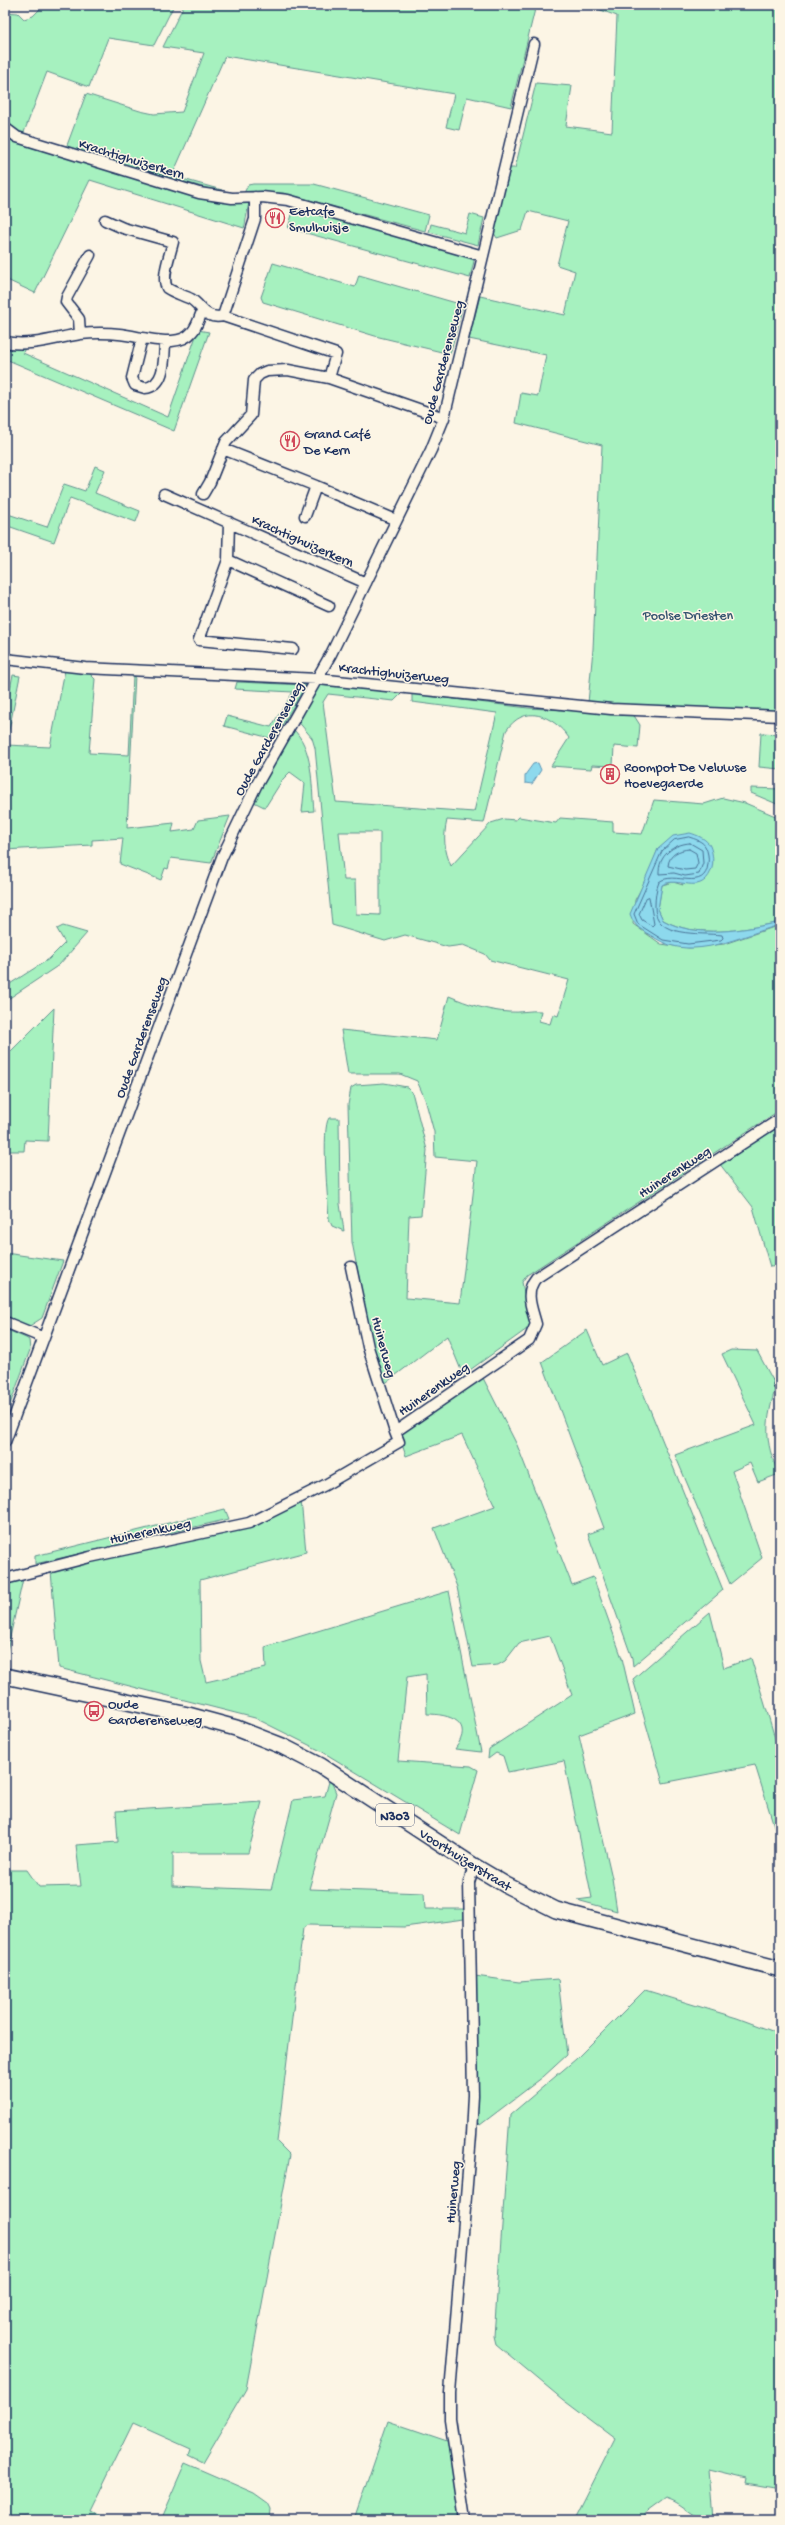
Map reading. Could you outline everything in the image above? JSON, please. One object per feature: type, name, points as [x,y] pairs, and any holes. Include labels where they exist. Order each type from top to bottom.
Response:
[{"type":"main road","name":"Voorthuizerstraat","points":[[5,1676],[188,1715],[236,1728],[282,1746],[343,1779],[470,1860],[556,1910],[780,1969]]},
{"type":"street","name":"Oude Garderenseweg","points":[[5,1442],[222,857],[256,786],[318,679],[431,450],[444,418],[534,44]]},
{"type":"street","name":"Krachtighuizerkern","points":[[5,128],[17,137],[199,193],[232,198],[255,197],[288,200],[483,256]]},
{"type":"street","points":[[223,316],[255,219],[255,197]]},
{"type":"street","points":[[105,220],[123,228],[173,242],[165,285],[170,290],[195,302],[202,312],[218,317],[223,316],[336,354],[329,378]]},
{"type":"street","points":[[80,334],[79,319],[66,302],[66,297],[90,255]]},
{"type":"street","points":[[6,342],[19,344],[42,342],[80,334],[113,333],[165,342],[189,335],[193,331],[202,312]]},
{"type":"street","points":[[142,338],[132,378],[135,385],[145,388],[155,384],[163,371],[165,342]]},
{"type":"street","points":[[203,494],[210,482],[226,442],[251,415],[254,380],[260,374],[288,370],[329,378],[444,418]]},
{"type":"street","points":[[223,449],[396,520]]},
{"type":"street","name":"Krachtighuizerkern","points":[[305,516],[316,486]]},
{"type":"street","name":"Krachtighuizerkern","points":[[164,494],[366,583]]},
{"type":"street","name":"Krachtighuizerkern","points":[[229,522],[228,560],[199,640],[293,649]]},
{"type":"street","points":[[228,560],[329,606]]},
{"type":"street","name":"Krachtighuizerweg","points":[[5,659],[85,668],[318,679],[611,708],[780,716]]},
{"type":"street","name":"Huinerenkweg","points":[[5,1579],[90,1558],[249,1523],[325,1485],[399,1442],[395,1432],[529,1340],[536,1324],[529,1298],[529,1287],[536,1278],[780,1119]]},
{"type":"street","name":"Huinerweg","points":[[351,1267],[368,1347],[395,1432]]},
{"type":"street","points":[[5,1322],[44,1338]]},
{"type":"street","name":"Huinerweg","points":[[465,2520],[450,2419],[450,2393],[473,2095],[469,1882],[470,1860]]},
{"type":"green space","points":[[44,5],[174,5],[154,45],[108,38],[89,87],[47,72],[23,135],[5,125],[5,12],[18,13],[24,19],[33,16]]},
{"type":"green space","points":[[184,5],[536,5],[511,107],[467,97],[459,130],[446,127],[454,94],[225,56],[172,176],[222,190],[220,192],[66,148],[86,94],[154,114],[182,112],[204,53],[163,47]]},
{"type":"green space","name":"Poolse Driesten","points":[[587,5],[780,5],[780,711],[588,703],[593,649],[602,445],[516,423],[521,393],[538,396],[546,355],[469,339],[480,296],[565,315],[575,271],[557,265],[568,221],[528,211],[522,230],[497,238],[494,233],[510,168],[515,168],[536,83],[572,86],[566,126],[612,132],[617,16]]},
{"type":"green space","points":[[5,133],[27,146],[204,199],[217,202],[249,202],[244,228],[90,180],[35,293],[5,279]]},
{"type":"green space","points":[[314,184],[429,215],[425,231],[283,193],[244,193],[248,185]]},
{"type":"green space","points":[[295,205],[473,256],[474,261],[470,278],[288,228]]},
{"type":"green space","points":[[470,214],[484,218],[478,245],[429,232],[431,224],[465,233]]},
{"type":"green space","points":[[273,263],[355,287],[359,275],[463,305],[450,354],[375,336],[263,302],[261,297]]},
{"type":"green space","points":[[198,330],[209,332],[174,431],[8,360],[5,367],[5,350],[25,347],[23,353],[168,417]]},
{"type":"green space","points":[[95,466],[105,470],[95,493],[140,511],[136,522],[70,498],[54,542],[5,525],[5,513],[47,527],[64,484],[85,491]]},
{"type":"green space","points":[[65,670],[88,672],[95,679],[89,753],[129,755],[133,675],[135,675],[127,828],[174,823],[172,832],[194,829],[198,820],[230,816],[211,863],[171,858],[168,869],[165,868],[161,880],[120,864],[123,838],[92,840],[92,845],[5,850],[5,712],[13,675],[20,676],[6,745],[50,747]]},
{"type":"green space","points":[[237,682],[306,685],[274,739],[224,726],[227,716],[271,727],[293,692],[235,689]]},
{"type":"green space","points":[[319,685],[402,693],[394,701],[328,694],[323,702],[336,802],[474,812],[497,713],[412,702],[412,694],[528,708],[633,714],[640,725],[638,748],[614,746],[613,766],[592,765],[591,769],[551,766],[569,738],[555,723],[547,718],[538,715],[530,715],[521,717],[513,722],[506,731],[484,823],[447,820],[445,843],[451,866],[491,823],[504,819],[516,820],[519,817],[556,823],[560,818],[613,822],[613,832],[642,834],[654,800],[704,804],[723,798],[745,803],[780,818],[780,922],[736,930],[705,931],[676,926],[663,920],[658,909],[662,885],[673,882],[683,885],[658,849],[648,876],[635,900],[633,924],[661,944],[689,948],[724,944],[780,925],[780,1110],[527,1275],[522,1282],[530,1324],[527,1329],[463,1375],[447,1336],[383,1385],[374,1355],[352,1242],[348,1105],[351,1088],[356,1085],[384,1083],[407,1087],[412,1092],[427,1150],[421,1215],[409,1216],[406,1298],[460,1303],[477,1161],[435,1157],[434,1132],[425,1099],[417,1081],[400,1074],[348,1074],[341,1030],[437,1040],[449,996],[486,1009],[513,1012],[541,1011],[539,1021],[550,1024],[553,1014],[558,1016],[569,980],[490,960],[485,954],[463,945],[448,947],[405,935],[385,941],[332,925],[315,748],[312,738],[297,720]],"holes":[[[339,832],[380,832],[380,915],[356,914],[355,880],[344,880]]]},
{"type":"green space","points":[[292,728],[299,736],[308,756],[312,778],[314,811],[302,812],[305,783],[290,772],[283,779],[266,806],[264,807],[252,801]]},
{"type":"green space","points":[[761,733],[780,734],[780,769],[759,767]]},
{"type":"green space","points":[[751,788],[780,789],[780,801],[777,804],[751,793]]},
{"type":"green space","points":[[63,926],[87,933],[59,965],[5,1001],[5,987],[49,959],[65,943],[57,929]]},
{"type":"green space","points":[[54,1008],[48,1141],[25,1140],[24,1151],[5,1151],[5,1057]]},
{"type":"green space","points":[[329,1118],[339,1118],[340,1204],[344,1231],[332,1226],[329,1219],[326,1182],[325,1136]]},
{"type":"green space","points":[[780,1123],[780,1266],[770,1267],[753,1207],[719,1163]]},
{"type":"green space","points":[[5,1253],[63,1261],[42,1318],[28,1327],[5,1317]]},
{"type":"green space","points":[[5,1329],[29,1340],[30,1350],[5,1418]]},
{"type":"green space","points":[[587,1330],[602,1365],[627,1353],[723,1590],[633,1666],[632,1658],[588,1534],[604,1528],[542,1362]]},
{"type":"green space","points":[[731,1350],[757,1351],[776,1386],[768,1420],[768,1440],[770,1451],[779,1474],[758,1482],[750,1463],[732,1471],[762,1558],[730,1584],[675,1455],[756,1425],[722,1354]]},
{"type":"green space","points":[[482,1376],[517,1445],[572,1585],[593,1577],[622,1658],[635,1714],[579,1735],[612,1878],[617,1911],[577,1900],[592,1898],[564,1761],[508,1772],[503,1756],[496,1753],[488,1759],[489,1749],[572,1695],[550,1636],[519,1643],[505,1661],[498,1665],[473,1667],[457,1587],[434,1528],[495,1506],[462,1435],[406,1456],[398,1433]]},
{"type":"green space","points":[[301,1500],[306,1552],[200,1580],[201,1661],[206,1682],[266,1668],[265,1647],[449,1591],[481,1752],[455,1749],[462,1732],[461,1726],[457,1721],[436,1714],[427,1714],[426,1674],[407,1677],[398,1761],[471,1766],[478,1770],[460,1835],[321,1751],[255,1718],[59,1668],[51,1571],[214,1533]]},
{"type":"green space","points":[[225,1509],[229,1519],[35,1564],[35,1556]]},
{"type":"green space","points":[[23,1579],[6,1655],[5,1584]]},
{"type":"green space","points":[[710,1612],[724,1668],[751,1658],[780,1755],[780,1845],[755,1765],[663,1783],[633,1679]]},
{"type":"green space","points":[[330,1778],[336,1793],[309,1889],[424,1893],[425,1909],[464,1909],[464,1919],[404,1927],[307,1925],[303,1928],[277,2142],[290,2155],[288,2166],[246,2389],[203,2462],[189,2455],[191,2449],[133,2423],[90,2511],[109,2520],[33,2520],[29,2515],[5,2517],[5,1870],[27,1870],[39,1887],[81,1886],[76,1845],[118,1842],[116,1811],[262,1802],[248,1853],[173,1853],[173,1886],[271,1890],[293,1800],[325,1796]]},
{"type":"green space","points":[[475,1976],[519,1982],[558,1979],[567,2055],[543,2077],[480,2125],[477,2122]]},
{"type":"green space","points":[[645,1990],[737,2018],[780,2034],[780,2489],[746,2483],[747,2478],[709,2469],[713,2520],[694,2515],[679,2504],[666,2498],[644,2514],[644,2520],[574,2520],[615,2439],[562,2399],[496,2344],[494,2336],[510,2115],[576,2059]]},
{"type":"green space","points":[[388,2421],[450,2442],[462,2520],[354,2520]]},
{"type":"green space","points":[[185,2463],[254,2493],[268,2503],[271,2509],[270,2520],[160,2520]]},
{"type":"water","points":[[538,763],[541,770],[532,784],[525,783],[525,775],[533,764]]},
{"type":"water","points":[[690,833],[702,838],[709,844],[713,862],[712,868],[706,879],[701,883],[688,884],[675,882],[662,885],[658,909],[663,920],[676,926],[705,931],[736,930],[780,922],[780,925],[717,945],[701,948],[685,948],[670,945],[655,938],[643,931],[634,923],[630,914],[658,849],[673,836]]},
{"type":"place","name":"Eetcafe Smulhuisje","points":[[275,218]]},
{"type":"place","name":"Grand Café De Kern","points":[[290,441]]},
{"type":"place","name":"Roompot De Veluwse Hoevegaerde","points":[[610,774]]},
{"type":"place","name":"Oude Garderenseweg","points":[[94,1711]]}]
